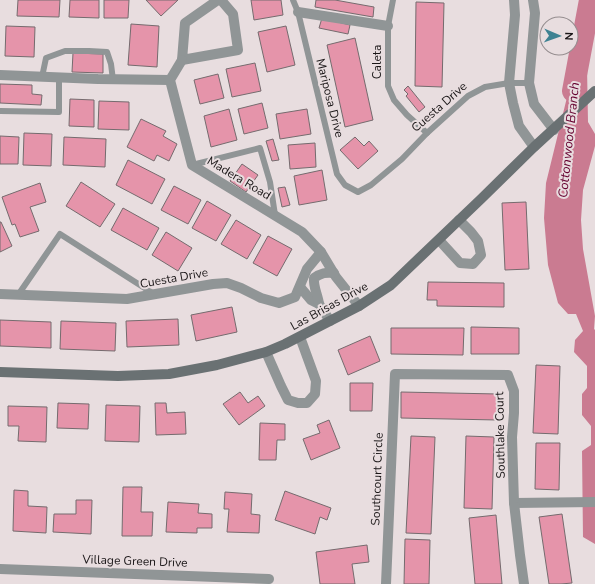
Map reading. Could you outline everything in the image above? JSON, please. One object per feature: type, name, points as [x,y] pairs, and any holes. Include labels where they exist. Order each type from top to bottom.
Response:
[{"type":"street","points":[[0,75],[113,80],[170,80],[182,60],[186,23],[218,0]]},
{"type":"street","points":[[182,60],[238,50],[233,14],[222,0]]},
{"type":"street","points":[[514,0],[515,15],[509,83],[512,103],[519,126],[534,147]]},
{"type":"street","points":[[533,0],[535,13],[529,83],[534,104],[554,130]]},
{"type":"street","points":[[298,12],[388,26]]},
{"type":"street","name":"Madera Road","points":[[170,80],[192,165],[302,232],[321,252],[334,273],[359,306]]},
{"type":"street","name":"Las Brisas Drive","points":[[0,372],[118,376],[169,374],[217,365],[266,352],[300,337],[359,306],[391,285],[534,147],[595,91]]},
{"type":"street","points":[[439,240],[460,263],[473,264],[481,255],[478,241],[459,220]]},
{"type":"street","name":"Cuesta Drive","points":[[0,294],[127,299],[213,284],[227,283],[261,298],[278,303],[296,297],[307,269],[321,252]]},
{"type":"street","points":[[330,322],[319,304],[315,291],[314,278],[325,272],[334,273]]},
{"type":"street","points":[[300,287],[311,300],[319,304]]},
{"type":"street","points":[[266,352],[288,400],[298,404],[307,403],[315,394],[316,381],[300,337]]},
{"type":"street","name":"Southlake Court","points":[[395,374],[508,375],[514,391],[512,437],[514,503],[524,584]]},
{"type":"street","name":"Southcourt Circle","points":[[386,584],[395,374]]},
{"type":"street","points":[[514,503],[595,502]]},
{"type":"street","name":"Village Green Drive","points":[[0,569],[269,579]]},
{"type":"lane","name":"Mariposa Drive","points":[[293,0],[298,12],[338,174],[345,185],[358,192]]},
{"type":"lane","name":"Caleta","points":[[393,0],[388,26],[388,86],[394,100],[407,115],[427,133]]},
{"type":"lane","points":[[42,77],[46,58],[65,51],[89,51],[107,52],[113,80]]},
{"type":"lane","points":[[0,111],[59,112],[59,78]]},
{"type":"lane","name":"Cuesta Drive","points":[[358,192],[371,185],[402,160],[427,133],[468,96],[485,87],[509,83],[529,83]]},
{"type":"lane","points":[[192,165],[260,148],[270,182],[275,215]]},
{"type":"lane","points":[[18,295],[60,234],[154,294]]},
{"type":"water","points":[[584,0],[595,0],[595,23],[587,67],[588,122],[595,134],[595,146],[583,190],[581,220],[583,249],[595,316],[595,544],[583,537],[582,451],[591,445],[591,426],[582,415],[582,394],[587,388],[587,366],[574,352],[575,340],[583,331],[576,314],[568,314],[558,303],[548,265],[544,218],[546,183],[570,85],[581,53],[585,7]]},
{"type":"building","points":[[18,0],[60,0],[59,17],[17,16]]},
{"type":"building","points":[[70,0],[99,0],[99,18],[69,17]]},
{"type":"building","points":[[104,0],[129,0],[128,18],[104,18]]},
{"type":"building","points":[[146,0],[178,0],[161,16]]},
{"type":"building","points":[[251,0],[281,0],[283,15],[254,20]]},
{"type":"building","points":[[316,0],[335,0],[374,7],[373,17],[315,7]]},
{"type":"building","points":[[416,2],[444,3],[442,87],[415,86]]},
{"type":"building","points":[[322,18],[350,25],[348,34],[319,28]]},
{"type":"building","points":[[131,24],[159,26],[157,67],[128,65]]},
{"type":"building","points":[[6,26],[35,27],[34,57],[5,56]]},
{"type":"building","points":[[286,26],[295,65],[267,72],[258,32]]},
{"type":"building","points":[[355,38],[373,120],[345,127],[327,45]]},
{"type":"building","points":[[73,53],[103,54],[103,73],[72,72]]},
{"type":"building","points":[[255,63],[261,91],[232,97],[226,69]]},
{"type":"building","points":[[218,74],[224,98],[200,104],[194,80]]},
{"type":"building","points":[[0,84],[32,85],[32,94],[42,95],[41,105],[0,103]]},
{"type":"building","points":[[408,86],[425,107],[419,112],[406,96],[408,94],[404,90]]},
{"type":"building","points":[[70,99],[94,100],[94,127],[69,126]]},
{"type":"building","points":[[99,101],[129,102],[129,130],[98,129]]},
{"type":"building","points":[[262,103],[268,128],[244,134],[238,109]]},
{"type":"building","points":[[229,109],[237,140],[211,147],[204,116]]},
{"type":"building","points":[[307,109],[311,134],[280,139],[276,114]]},
{"type":"building","points":[[141,119],[166,131],[163,136],[177,144],[169,161],[157,155],[154,161],[127,147]]},
{"type":"building","points":[[24,133],[52,134],[51,166],[23,165]]},
{"type":"building","points":[[0,136],[19,137],[18,164],[0,164]]},
{"type":"building","points":[[64,137],[106,139],[105,167],[63,165]]},
{"type":"building","points":[[355,137],[364,146],[369,141],[378,151],[358,169],[340,150]]},
{"type":"building","points":[[273,139],[279,160],[272,161],[266,141]]},
{"type":"building","points":[[315,143],[316,167],[290,169],[288,145]]},
{"type":"building","points":[[128,160],[165,179],[152,204],[116,185]]},
{"type":"building","points":[[242,164],[258,175],[246,192],[230,181]]},
{"type":"building","points":[[322,170],[327,200],[299,205],[294,176]]},
{"type":"building","points":[[81,182],[115,204],[100,227],[66,206]]},
{"type":"building","points":[[40,183],[46,202],[30,207],[39,231],[20,237],[15,224],[12,225],[2,197]]},
{"type":"building","points":[[174,186],[201,200],[188,224],[161,210]]},
{"type":"building","points":[[285,187],[290,205],[282,207],[278,188]]},
{"type":"building","points":[[207,201],[231,215],[216,241],[192,228]]},
{"type":"building","points":[[526,202],[529,269],[505,270],[502,203]]},
{"type":"building","points":[[123,208],[159,228],[147,250],[111,230]]},
{"type":"building","points":[[236,220],[261,235],[247,259],[221,244]]},
{"type":"building","points":[[0,222],[12,246],[0,252]]},
{"type":"building","points":[[166,232],[192,248],[178,271],[152,255]]},
{"type":"building","points":[[268,236],[292,249],[277,276],[253,263]]},
{"type":"building","points":[[428,282],[504,283],[504,307],[437,306],[437,300],[427,300]]},
{"type":"building","points":[[232,307],[237,332],[196,341],[191,315]]},
{"type":"building","points":[[178,319],[179,345],[127,347],[126,321]]},
{"type":"building","points":[[0,320],[51,322],[51,348],[0,346]]},
{"type":"building","points":[[61,321],[116,323],[115,351],[60,349]]},
{"type":"building","points":[[471,327],[519,328],[519,354],[471,354]]},
{"type":"building","points":[[391,328],[464,328],[463,355],[391,354]]},
{"type":"building","points":[[370,336],[380,361],[348,375],[338,350]]},
{"type":"building","points":[[536,365],[560,366],[558,434],[533,433]]},
{"type":"building","points":[[350,383],[373,383],[372,411],[350,411]]},
{"type":"building","points":[[240,392],[248,403],[258,396],[265,406],[239,425],[223,404]]},
{"type":"building","points":[[401,392],[498,394],[497,420],[401,418]]},
{"type":"building","points":[[58,403],[89,404],[88,429],[57,428]]},
{"type":"building","points":[[155,403],[166,403],[167,413],[185,412],[186,434],[156,435]]},
{"type":"building","points":[[106,405],[140,406],[139,442],[105,441]]},
{"type":"building","points":[[8,406],[47,407],[46,442],[18,441],[19,426],[8,426]]},
{"type":"building","points":[[329,420],[340,448],[311,460],[303,439],[320,433],[317,425]]},
{"type":"building","points":[[260,423],[285,424],[285,440],[277,440],[276,460],[259,460]]},
{"type":"building","points":[[411,436],[435,437],[431,534],[406,533]]},
{"type":"building","points":[[466,436],[494,437],[492,509],[464,508]]},
{"type":"building","points":[[536,443],[560,443],[559,490],[535,489]]},
{"type":"building","points":[[123,487],[142,487],[141,512],[153,512],[152,536],[122,536]]},
{"type":"building","points":[[14,490],[28,491],[28,506],[47,507],[46,533],[13,531]]},
{"type":"building","points":[[285,491],[331,508],[327,520],[320,517],[315,534],[275,520]]},
{"type":"building","points":[[225,492],[252,494],[251,514],[260,515],[259,533],[227,532],[229,509],[224,509]]},
{"type":"building","points":[[76,500],[92,500],[91,534],[53,532],[54,514],[76,514]]},
{"type":"building","points":[[168,502],[199,504],[198,513],[212,514],[212,528],[197,528],[197,533],[166,532]]},
{"type":"building","points":[[562,514],[572,583],[549,584],[539,517]]},
{"type":"building","points":[[496,515],[502,584],[475,584],[469,518]]},
{"type":"building","points":[[405,539],[430,540],[429,584],[404,584]]},
{"type":"building","points":[[367,545],[369,562],[352,564],[355,584],[320,584],[316,552]]},
{"type":"waterway","name":"Cottonwood Branch","points":[[573,91],[590,0]]}]
